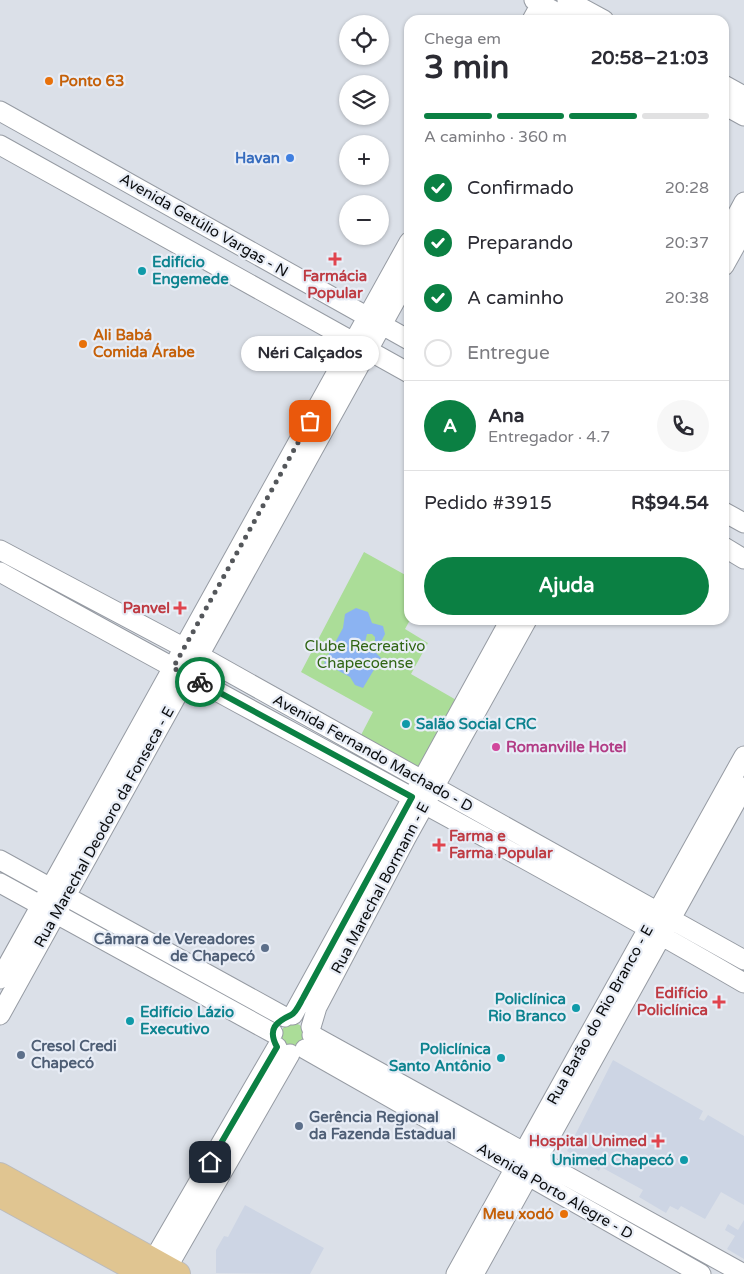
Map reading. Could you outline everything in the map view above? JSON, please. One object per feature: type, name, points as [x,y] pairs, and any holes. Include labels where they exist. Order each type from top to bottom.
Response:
[{"type":"main road","points":[[0,1175],[159,1271]]},
{"type":"main road","points":[[0,1195],[159,1271]]},
{"type":"street","points":[[551,8],[582,15]]},
{"type":"street","points":[[729,88],[744,96]]},
{"type":"street","points":[[729,108],[744,116]]},
{"type":"street","name":"Avenida Getúlio Vargas - N","points":[[0,111],[404,337]]},
{"type":"street","name":"Avenida Getúlio Vargas - N","points":[[0,144],[404,370]]},
{"type":"street","points":[[729,230],[744,202]]},
{"type":"street","points":[[729,257],[744,230]]},
{"type":"street","points":[[374,321],[404,253]]},
{"type":"street","points":[[374,321],[404,282]]},
{"type":"street","name":"Rua Marechal Deodoro da Fonseca - E","points":[[0,1015],[48,910],[374,321]]},
{"type":"street","points":[[729,515],[744,523]]},
{"type":"street","name":"Avenida Fernando Machado - D","points":[[0,550],[191,652],[744,960]]},
{"type":"street","points":[[729,551],[744,559]]},
{"type":"street","name":"Avenida Fernando Machado - D","points":[[0,572],[180,672],[418,800],[744,983]]},
{"type":"street","name":"Rua Marechal Bormann - E","points":[[427,784],[507,625]]},
{"type":"street","name":"Rua Marechal Bormann - E","points":[[159,1271],[188,1216],[317,1006],[418,800],[524,625]]},
{"type":"street","name":"Rua Barão do Rio Branco - E","points":[[664,914],[744,756]]},
{"type":"street","name":"Rua Barão do Rio Branco - E","points":[[474,1274],[526,1164],[654,931],[744,787]]},
{"type":"street","name":"Rua Marechal Bormann - E","points":[[295,1041],[278,1021],[289,1016],[400,834]]},
{"type":"street","points":[[0,860],[289,1016],[300,1016],[295,1041]]},
{"type":"street","name":"Avenida Porto Alegre - D","points":[[0,883],[526,1164],[716,1268],[744,1274]]},
{"type":"street","name":"Rua Marechal Deodoro da Fonseca - E","points":[[0,979],[48,910]]},
{"type":"street","name":"Rua Barão do Rio Branco - E","points":[[456,1274],[526,1164]]},
{"type":"street","name":"Avenida Porto Alegre - D","points":[[526,1164],[700,1274]]},
{"type":"shaded area","name":"Hospital Unimed","points":[[613,1060],[703,1111],[699,1119],[704,1121],[708,1115],[744,1136],[744,1205],[721,1192],[705,1219],[681,1206],[678,1210],[670,1206],[666,1213],[639,1197],[643,1190],[601,1167],[599,1171],[567,1151]]},
{"type":"shaded area","points":[[245,1205],[324,1248],[310,1274],[216,1273],[216,1250],[224,1236],[228,1237]]},
{"type":"shaded area","points":[[744,1220],[744,1259],[727,1249],[735,1236],[725,1230],[728,1224],[738,1230]]},
{"type":"green space","name":"Clube Recreativo Chapecoense","points":[[364,552],[404,574],[404,625],[407,625],[405,629],[428,643],[411,674],[458,701],[420,768],[361,735],[373,712],[301,672]]},
{"type":"green space","points":[[293,1023],[302,1026],[305,1035],[302,1044],[293,1047],[284,1044],[281,1035],[284,1026]]},
{"type":"water","points":[[356,608],[368,612],[372,623],[383,626],[385,634],[380,644],[375,643],[375,637],[372,634],[367,634],[365,642],[381,658],[363,688],[355,685],[350,677],[324,663],[343,628],[345,614]]},
{"type":"way so far","points":[[200,682],[173,668],[310,421]]},
{"type":"place","name":"Ponto 63","points":[[49,81]]},
{"type":"place","name":"Havan","points":[[290,158]]},
{"type":"place","name":"Farmácia Popular","points":[[335,259]]},
{"type":"place","name":"Edifício Engemede","points":[[142,271]]},
{"type":"place","name":"Ali Babá Comida Árabe","points":[[83,344]]},
{"type":"place","name":"Néri Calçados","points":[[310,421]]},
{"type":"place","name":"Panvel","points":[[180,608]]},
{"type":"place","name":"Salão Social CRC","points":[[406,724]]},
{"type":"place","name":"Romanville Hotel","points":[[496,747]]},
{"type":"place","name":"Farma e Farma Popular","points":[[439,845]]},
{"type":"place","name":"Câmara de Vereadores de Chapecó","points":[[265,948]]},
{"type":"place","name":"Edifício Policlínica","points":[[719,1002]]},
{"type":"place","name":"Policlínica Rio Branco","points":[[576,1008]]},
{"type":"place","name":"Edifício Lázio Executivo","points":[[130,1021]]},
{"type":"place","name":"Cresol Credi Chapecó","points":[[21,1055]]},
{"type":"place","name":"Policlínica Santo Antônio","points":[[501,1058]]},
{"type":"place","name":"Gerência Regional da Fazenda Estadual","points":[[299,1126]]},
{"type":"place","name":"Hospital Unimed","points":[[658,1141]]},
{"type":"place","name":"Unimed Chapecó","points":[[684,1160]]},
{"type":"place","name":"Meu xodó","points":[[564,1214]]},
{"type":"route","points":[[200,682],[412,797],[293,1015],[285,1016],[274,1027],[274,1041],[277,1047],[210,1162]]}]
